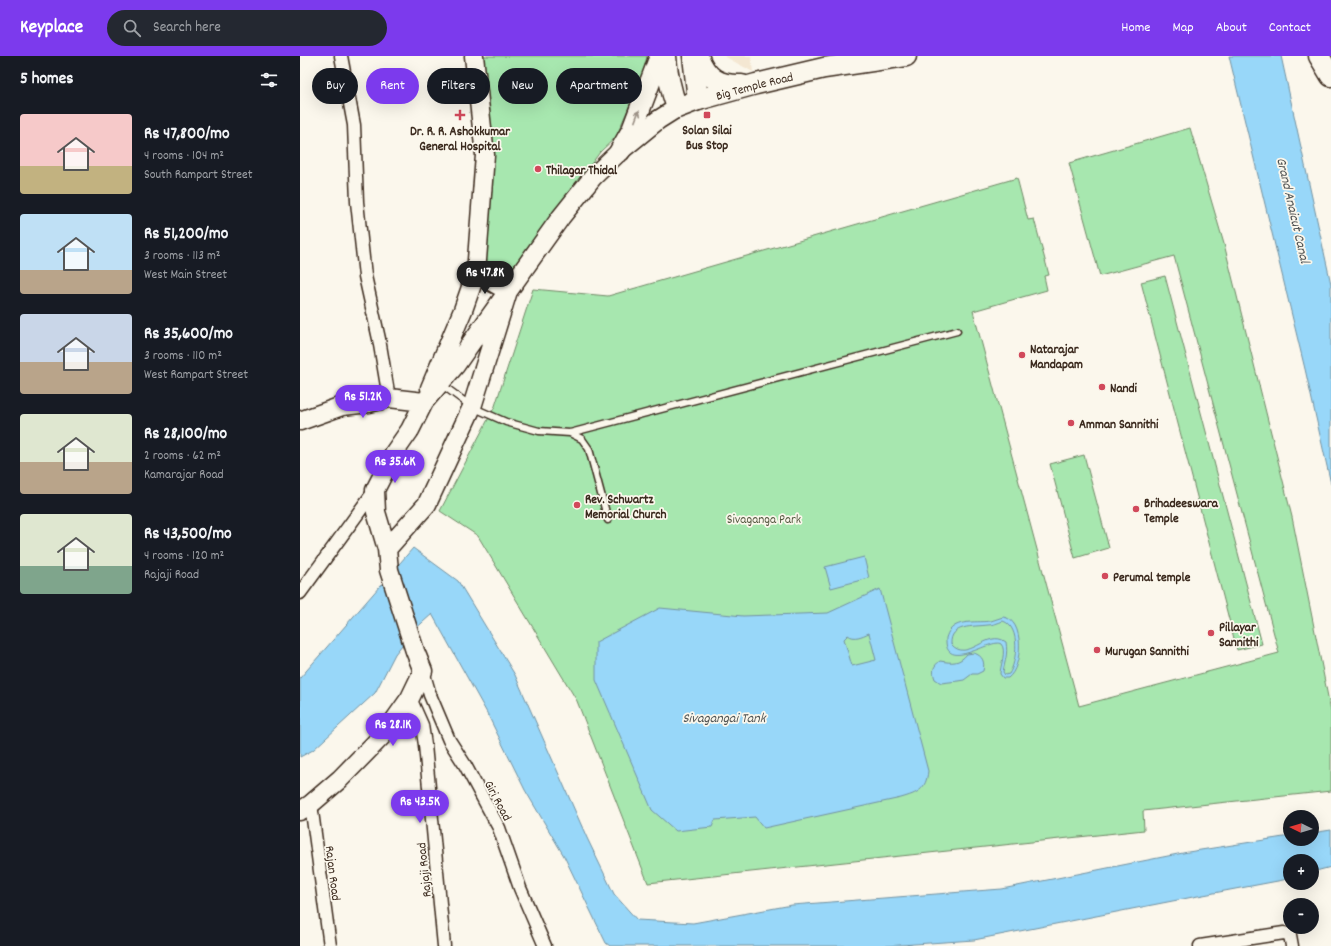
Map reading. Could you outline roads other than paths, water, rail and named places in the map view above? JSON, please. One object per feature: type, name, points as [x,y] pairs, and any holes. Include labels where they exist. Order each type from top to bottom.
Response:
[{"type":"main road","points":[[306,808],[340,780],[386,732],[410,698],[423,671],[415,651],[389,570],[387,549],[376,512],[375,490],[394,452],[410,430],[424,402],[463,310],[476,273],[485,155],[474,56]]},
{"type":"main road","points":[[620,151],[632,130],[660,56]]},
{"type":"main road","points":[[424,402],[456,366],[470,343],[561,217],[593,177],[620,151],[658,120],[677,108],[670,86],[666,56]]},
{"type":"main road","points":[[693,56],[698,100]]},
{"type":"main road","points":[[698,56],[709,75],[717,82],[728,85],[756,84]]},
{"type":"main road","name":"Big Temple Road","points":[[677,108],[698,100],[756,84],[824,68],[906,56]]},
{"type":"main road","points":[[1319,56],[1331,76]]},
{"type":"main road","points":[[476,273],[508,291]]},
{"type":"main road","points":[[387,549],[427,504],[472,407],[508,291]]},
{"type":"main road","points":[[300,421],[342,406],[369,403],[389,398],[424,402]]},
{"type":"street","points":[[341,56],[354,126],[357,202],[365,276],[379,339],[389,398]]},
{"type":"street","points":[[300,593],[375,490]]},
{"type":"street","name":"Giri Road","points":[[423,671],[430,695],[450,740],[499,828],[520,888],[544,946]]},
{"type":"street","name":"Rajaji Road","points":[[410,698],[422,725],[425,745],[444,946]]},
{"type":"street","name":"Rajan Road","points":[[306,808],[330,946]]},
{"type":"street","points":[[1200,946],[1254,942],[1284,933],[1290,934],[1292,946]]},
{"type":"lane","points":[[440,384],[472,407],[506,422],[539,431],[570,433],[956,331]]},
{"type":"lane","points":[[570,433],[582,439],[590,448],[608,520]]},
{"type":"water","name":"Grand Anaicut Canal","points":[[1229,56],[1281,56],[1331,284],[1331,484],[1305,369]]},
{"type":"water","points":[[413,548],[458,581],[515,675],[587,838],[614,894],[637,920],[693,923],[792,905],[1002,889],[1188,852],[1283,837],[1283,846],[1319,846],[1319,832],[1331,830],[1331,867],[1319,870],[1319,854],[1283,854],[1283,880],[974,940],[885,946],[610,946],[606,943],[564,856],[525,790],[487,713],[432,614],[413,631],[395,654],[375,693],[313,750],[300,757],[300,678]]},
{"type":"water","points":[[864,557],[869,578],[831,588],[825,567]]},
{"type":"water","name":"Sivagangai Tank","points":[[880,589],[928,771],[923,787],[912,794],[901,798],[764,828],[755,817],[715,820],[712,827],[676,831],[652,810],[596,680],[596,642],[660,608],[743,616],[828,613]],"holes":[[[869,633],[876,660],[852,666],[844,639],[848,635],[855,637]]]},
{"type":"water","points":[[1003,617],[1010,620],[1015,626],[1019,644],[1017,664],[1008,678],[1003,678],[1000,674],[1003,654],[1003,647],[1001,644],[996,643],[960,654],[952,654],[947,649],[946,638],[949,632],[958,624],[991,621]],"holes":[[[1003,621],[1013,630],[1016,645],[1014,662],[1009,674],[1005,675],[1003,672],[1007,647],[1006,642],[999,639],[992,639],[964,650],[957,649],[951,644],[954,633],[964,628],[992,625]]]},
{"type":"water","points":[[974,653],[983,660],[983,671],[977,674],[972,674],[964,680],[958,681],[941,683],[935,679],[934,669],[940,661],[955,662],[961,660],[967,654]]},
{"type":"place","name":"Dr. R. R. Ashokkumar General Hospital","points":[[460,115]]},
{"type":"place","name":"Solan Silai Bus Stop","points":[[707,115]]},
{"type":"place","name":"Thilagar Thidal","points":[[538,169]]},
{"type":"place","name":"Natarajar Mandapam","points":[[1022,355]]},
{"type":"place","name":"Nandi","points":[[1102,387]]},
{"type":"place","name":"Amman Sannithi","points":[[1071,423]]},
{"type":"place","name":"Rev. Schwartz Memorial Church","points":[[577,505]]},
{"type":"place","name":"Brihadeeswara Temple","points":[[1136,509]]},
{"type":"place","name":"Perumal temple","points":[[1105,576]]},
{"type":"place","name":"Pillayar Sannithi","points":[[1211,633]]},
{"type":"place","name":"Murugan Sannithi","points":[[1097,650]]},
{"type":"park label","name":"Sivaganga Park","points":[[764,518]]}]
